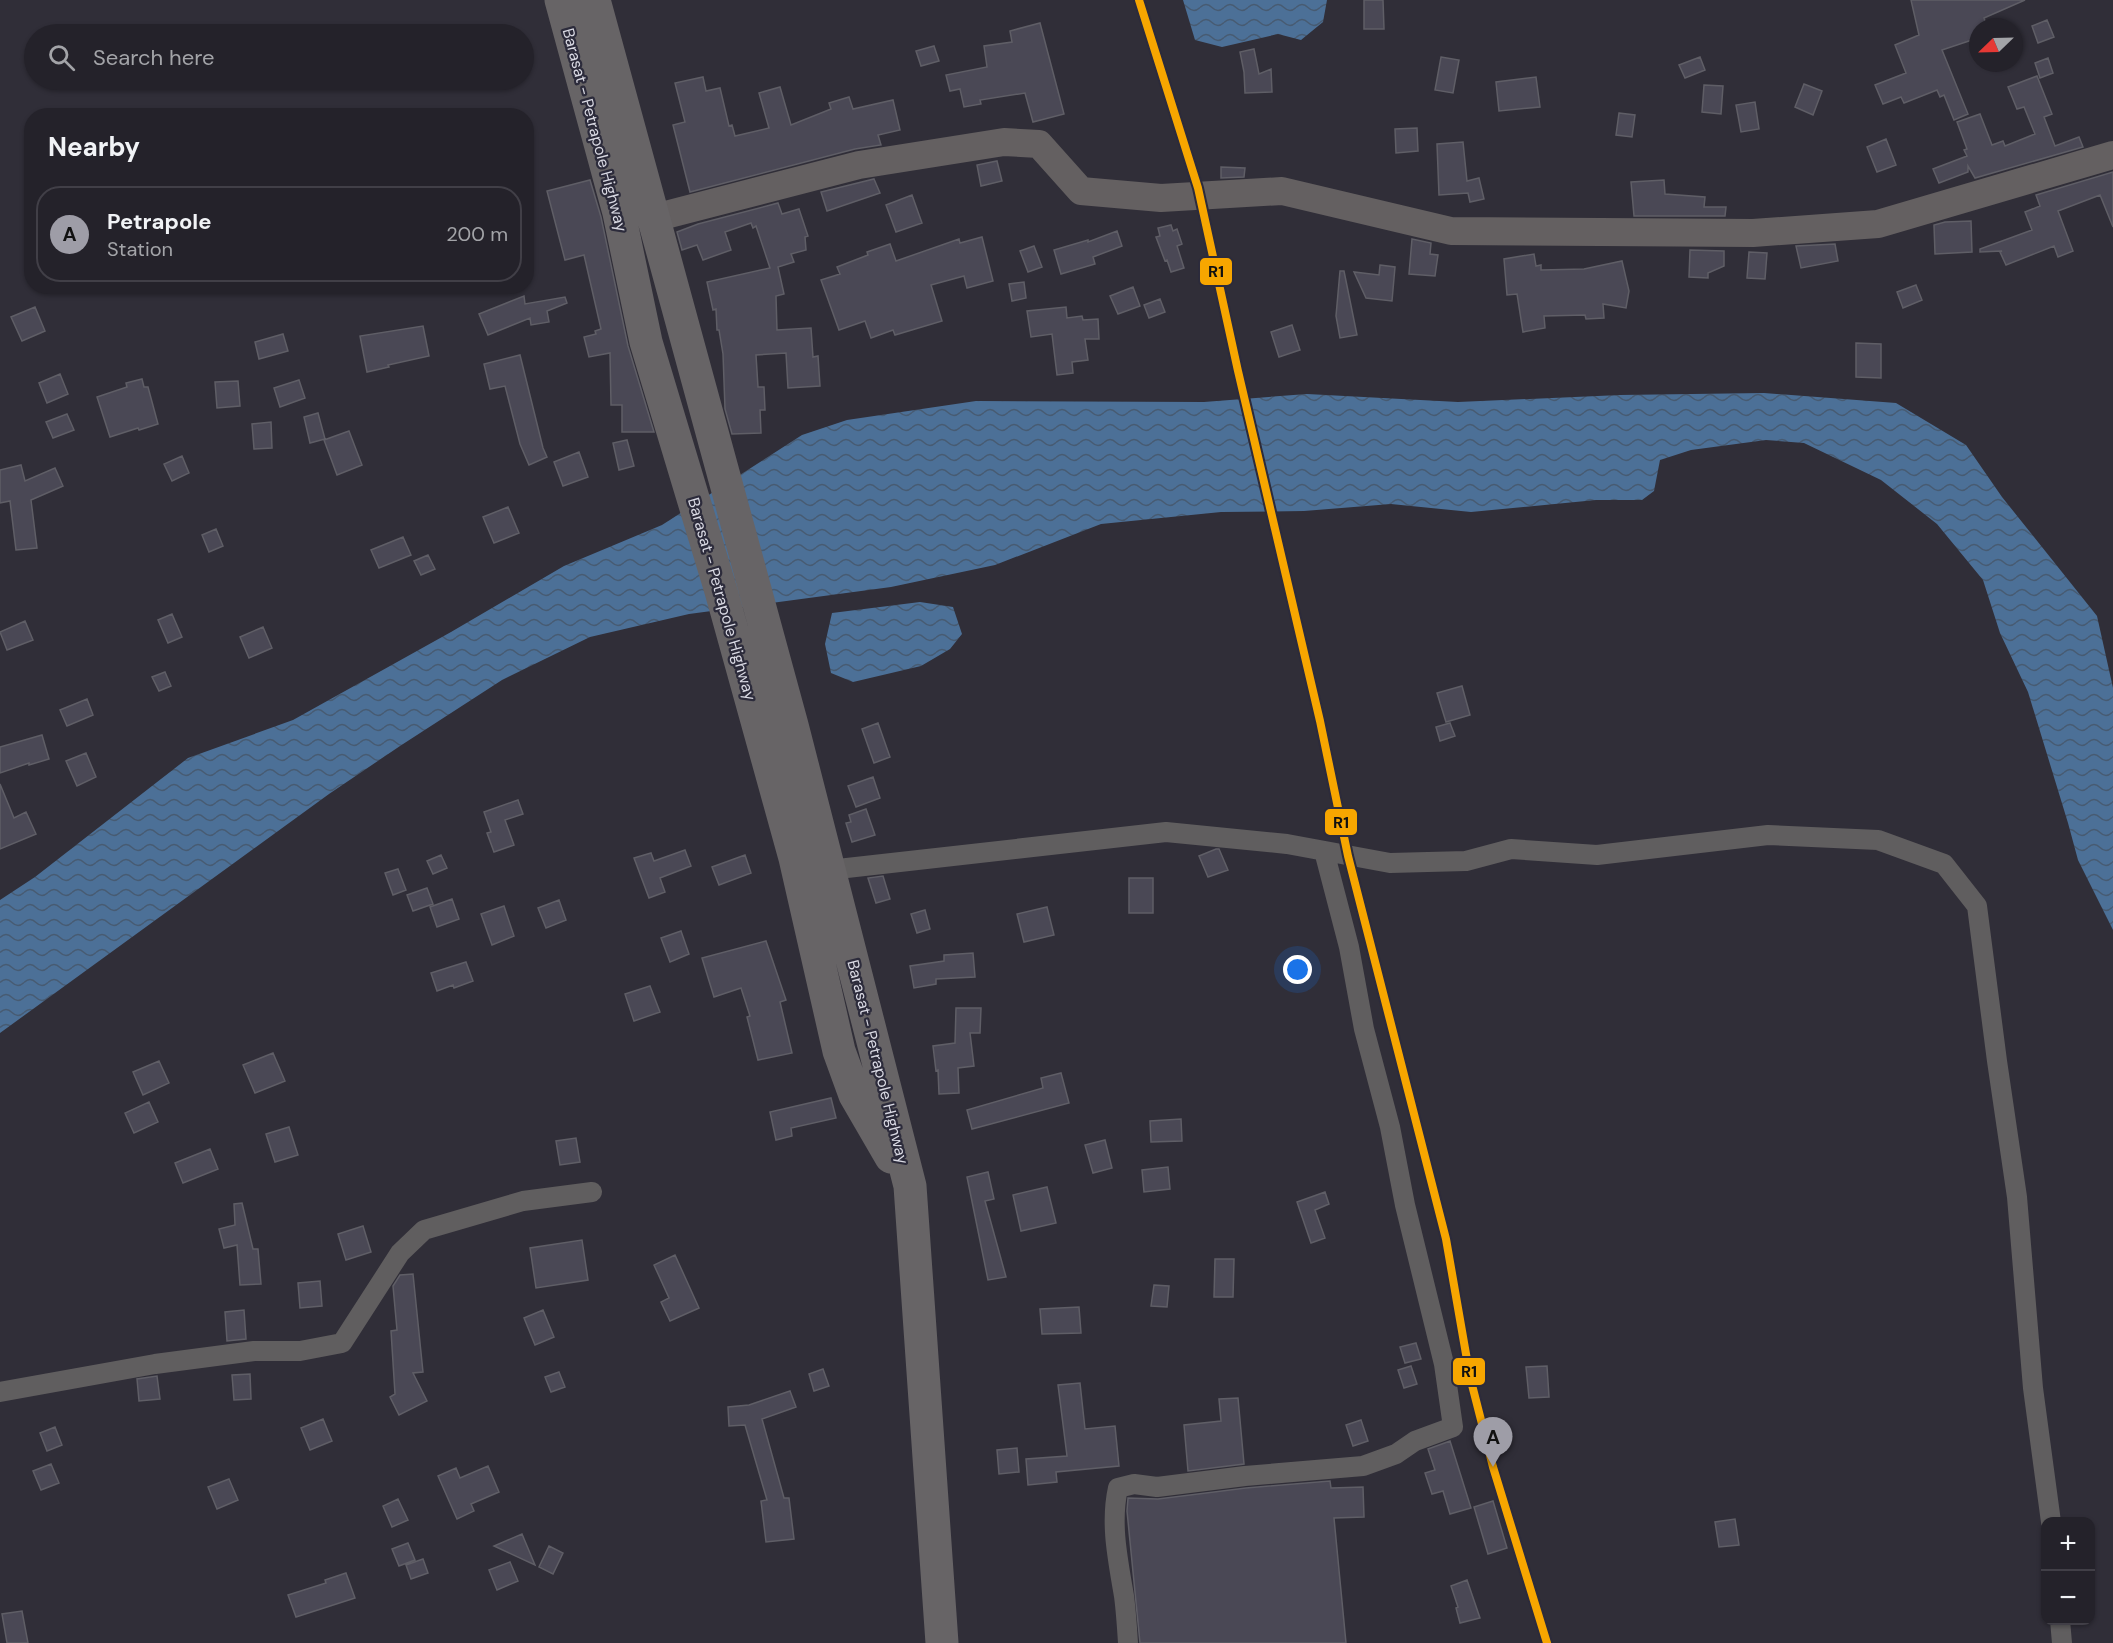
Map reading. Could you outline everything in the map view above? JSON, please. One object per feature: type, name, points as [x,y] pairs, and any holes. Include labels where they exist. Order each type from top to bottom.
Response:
[{"type":"highway","name":"Barasat - Petrapole Highway","points":[[561,0],[619,213],[646,342],[795,858],[838,1051],[855,1095],[910,1186]]},
{"type":"highway","name":"Barasat - Petrapole Highway","points":[[594,0],[792,725],[910,1186],[942,1643]]},
{"type":"main road","points":[[654,218],[859,165],[1004,142],[1038,144],[1082,190],[1161,198],[1282,191],[1451,231],[1753,233],[1878,224],[2113,155]]},
{"type":"street","points":[[829,870],[1166,832],[1287,844],[1390,862],[1466,861],[1511,849],[1596,855],[1768,835],[1878,840],[1944,864],[1977,906],[1996,1060],[2017,1197],[2033,1388],[2050,1517]]},
{"type":"street","points":[[1128,1643],[1116,1549],[1114,1503],[1118,1488],[1134,1484],[1157,1487],[1245,1476],[1363,1466],[1396,1454],[1415,1441],[1453,1427],[1444,1364],[1405,1205],[1390,1126],[1364,1029],[1349,947],[1324,851]]},
{"type":"street","points":[[0,1392],[155,1364],[254,1351],[300,1351],[342,1343],[400,1253],[424,1230],[524,1201],[592,1192]]},
{"type":"street","points":[[2060,1625],[2062,1643]]},
{"type":"water","points":[[1183,0],[1327,0],[1323,22],[1301,40],[1278,34],[1222,47],[1195,40]]},
{"type":"water","points":[[1764,393],[1896,403],[1966,445],[2002,497],[2097,616],[2113,688],[2113,930],[2078,860],[2028,692],[2000,633],[1983,580],[1937,524],[1881,480],[1804,443],[1766,440],[1691,450],[1660,460],[1654,491],[1642,500],[1596,500],[1471,512],[1391,504],[1304,511],[1221,512],[1101,524],[995,565],[891,587],[689,614],[590,637],[502,680],[400,746],[329,794],[0,1033],[0,900],[35,877],[188,758],[293,720],[564,566],[662,525],[802,435],[847,420],[976,401],[1204,402],[1307,394],[1458,402],[1620,395]]},
{"type":"water","points":[[920,602],[953,607],[962,634],[950,649],[921,666],[853,682],[831,673],[825,644],[832,613]]},
{"type":"building","points":[[1364,0],[1383,0],[1384,29],[1364,29]]},
{"type":"building","points":[[1911,0],[2025,0],[1984,18],[1969,18],[1969,41],[1942,50],[1968,114],[1954,120],[1944,95],[1940,97],[1937,90],[1904,103],[1901,97],[1883,104],[1875,85],[1906,73],[1895,45],[1919,35]]},
{"type":"building","points":[[2047,20],[2054,37],[2038,43],[2032,26]]},
{"type":"building","points":[[1040,23],[1064,114],[1033,122],[1025,93],[980,100],[981,104],[964,107],[960,89],[950,91],[946,75],[987,67],[984,46],[1012,42],[1010,31]]},
{"type":"building","points":[[934,46],[939,61],[921,66],[916,51]]},
{"type":"building","points":[[1254,49],[1259,74],[1271,69],[1272,92],[1245,93],[1240,52]]},
{"type":"building","points":[[1441,57],[1459,60],[1453,93],[1435,90]]},
{"type":"building","points":[[1700,57],[1705,70],[1685,78],[1679,65]]},
{"type":"building","points":[[2048,58],[2053,73],[2040,78],[2035,63]]},
{"type":"building","points":[[2037,76],[2052,114],[2044,117],[2055,146],[2079,137],[2083,147],[1975,178],[1968,166],[1968,172],[1939,183],[1933,169],[1967,156],[1964,150],[1967,149],[1957,122],[1980,114],[1992,145],[2003,141],[2005,146],[2035,134],[2024,107],[2017,109],[2008,87]]},
{"type":"building","points":[[703,77],[706,91],[720,88],[729,126],[732,125],[735,136],[769,128],[759,93],[780,87],[791,125],[831,109],[829,103],[849,97],[853,109],[893,100],[900,130],[878,135],[881,145],[855,149],[690,192],[673,125],[685,122],[675,83]]},
{"type":"building","points":[[1536,77],[1540,107],[1499,111],[1496,82]]},
{"type":"building","points":[[1804,84],[1822,91],[1813,115],[1795,107]]},
{"type":"building","points":[[1704,85],[1723,86],[1721,114],[1702,112]]},
{"type":"building","points":[[1755,102],[1759,129],[1741,132],[1736,105]]},
{"type":"building","points":[[1619,113],[1635,115],[1632,137],[1616,135]]},
{"type":"building","points":[[1417,128],[1418,151],[1396,153],[1395,129]]},
{"type":"building","points":[[1886,139],[1896,165],[1877,172],[1867,147]]},
{"type":"building","points":[[1463,142],[1467,181],[1479,178],[1484,199],[1470,202],[1468,193],[1439,195],[1437,144]]},
{"type":"building","points":[[997,161],[1002,181],[981,186],[977,165]]},
{"type":"building","points":[[1221,167],[1245,168],[1244,177],[1221,178]]},
{"type":"building","points":[[2113,172],[2113,227],[2100,195],[2058,211],[2073,251],[2058,257],[2054,246],[2006,265],[2000,252],[2002,251],[1980,252],[1980,249],[2032,230],[2025,212],[2040,206],[2036,195]]},
{"type":"building","points":[[874,179],[880,193],[827,211],[821,192]]},
{"type":"building","points":[[590,180],[601,217],[628,346],[654,432],[622,432],[622,405],[611,405],[610,353],[589,357],[584,337],[596,334],[595,331],[601,329],[584,255],[565,260],[547,191]]},
{"type":"building","points":[[1664,180],[1665,194],[1705,197],[1704,207],[1726,207],[1725,216],[1634,216],[1631,182]]},
{"type":"building","points":[[912,195],[922,223],[896,232],[886,205]]},
{"type":"building","points":[[778,203],[782,214],[799,209],[808,236],[805,237],[806,250],[791,254],[794,262],[778,267],[784,294],[776,296],[777,330],[811,328],[813,357],[818,356],[820,386],[788,388],[786,353],[756,355],[758,387],[764,387],[765,410],[760,410],[761,433],[732,434],[725,409],[723,354],[719,330],[717,330],[716,309],[713,310],[707,282],[770,268],[756,226],[753,228],[751,223],[725,232],[731,250],[703,260],[697,245],[682,250],[677,232],[698,224]]},
{"type":"building","points":[[1971,221],[1972,252],[1935,254],[1934,225],[1945,222]]},
{"type":"building","points":[[1171,225],[1173,231],[1177,229],[1182,244],[1177,246],[1184,268],[1171,272],[1156,237],[1160,236],[1158,228]]},
{"type":"building","points":[[1117,231],[1122,246],[1093,257],[1095,264],[1061,274],[1054,250],[1088,240],[1088,242]]},
{"type":"building","points":[[982,237],[993,281],[967,288],[964,276],[931,285],[942,321],[895,335],[893,330],[871,338],[865,321],[839,330],[821,280],[840,274],[837,267],[868,255],[867,252],[890,244],[896,261],[959,239],[960,243]]},
{"type":"building","points":[[1412,239],[1431,243],[1430,254],[1438,255],[1435,276],[1409,274]]},
{"type":"building","points":[[1835,244],[1838,261],[1801,268],[1796,246]]},
{"type":"building","points":[[1034,246],[1042,267],[1028,272],[1020,251]]},
{"type":"building","points":[[1690,250],[1724,251],[1724,266],[1708,273],[1708,278],[1689,277]]},
{"type":"building","points":[[1749,252],[1767,253],[1765,279],[1747,278]]},
{"type":"building","points":[[1534,254],[1536,266],[1541,265],[1541,270],[1584,269],[1622,261],[1629,291],[1626,308],[1603,304],[1604,318],[1586,319],[1585,315],[1544,316],[1545,328],[1523,332],[1517,294],[1507,295],[1504,259]]},
{"type":"building","points":[[1380,265],[1395,267],[1392,301],[1366,298],[1354,272],[1379,275]]},
{"type":"building","points":[[1340,271],[1344,271],[1357,335],[1340,338],[1336,316]]},
{"type":"building","points":[[1024,282],[1026,298],[1012,301],[1009,284]]},
{"type":"building","points":[[1916,285],[1922,300],[1903,308],[1897,292]]},
{"type":"building","points":[[1133,287],[1140,306],[1118,314],[1110,296]]},
{"type":"building","points":[[524,296],[525,304],[565,297],[567,303],[547,311],[549,322],[531,325],[530,318],[488,335],[479,314]]},
{"type":"building","points":[[1160,299],[1165,312],[1149,318],[1144,305]]},
{"type":"building","points":[[35,307],[45,331],[22,341],[11,317]]},
{"type":"building","points":[[1066,307],[1067,318],[1082,316],[1083,320],[1098,319],[1099,339],[1085,339],[1088,360],[1072,362],[1073,373],[1057,375],[1052,334],[1031,337],[1027,311]]},
{"type":"building","points":[[1292,325],[1300,350],[1279,357],[1271,332]]},
{"type":"building","points":[[423,326],[429,356],[367,372],[360,336]]},
{"type":"building","points":[[283,334],[288,351],[259,359],[255,342]]},
{"type":"building","points":[[1856,343],[1881,344],[1881,378],[1856,377]]},
{"type":"building","points":[[520,355],[547,457],[529,465],[520,444],[505,386],[490,389],[484,364]]},
{"type":"building","points":[[60,374],[68,394],[47,403],[39,383]]},
{"type":"building","points":[[142,379],[144,387],[148,387],[158,424],[110,437],[97,397],[127,387],[126,383]]},
{"type":"building","points":[[299,380],[305,398],[280,407],[274,388]]},
{"type":"building","points":[[238,381],[240,406],[217,408],[215,382]]},
{"type":"building","points":[[318,413],[325,439],[310,443],[304,417]]},
{"type":"building","points":[[67,414],[74,430],[53,438],[46,422]]},
{"type":"building","points":[[271,422],[272,448],[254,449],[252,424]]},
{"type":"building","points":[[349,431],[362,465],[337,475],[324,440]]},
{"type":"building","points":[[627,440],[634,466],[619,470],[613,443]]},
{"type":"building","points":[[579,452],[588,477],[563,486],[554,462]]},
{"type":"building","points":[[182,456],[189,473],[172,481],[164,464]]},
{"type":"building","points":[[21,465],[25,481],[55,468],[63,486],[31,500],[37,548],[16,550],[10,501],[0,503],[0,470]]},
{"type":"building","points":[[508,507],[519,533],[494,543],[483,517]]},
{"type":"building","points":[[216,529],[223,546],[209,552],[202,535]]},
{"type":"building","points":[[403,537],[411,555],[379,568],[371,550]]},
{"type":"building","points":[[428,555],[435,569],[421,575],[414,561]]},
{"type":"building","points":[[172,614],[182,637],[168,643],[158,620]]},
{"type":"building","points":[[25,621],[33,640],[7,650],[0,632]]},
{"type":"building","points":[[263,627],[272,648],[249,658],[240,637]]},
{"type":"building","points":[[165,672],[171,686],[159,691],[152,677]]},
{"type":"building","points":[[1462,686],[1470,715],[1446,722],[1437,693]]},
{"type":"building","points":[[87,699],[93,715],[67,726],[60,710]]},
{"type":"building","points":[[878,723],[890,757],[874,763],[862,729]]},
{"type":"building","points":[[1450,723],[1455,736],[1440,741],[1436,727]]},
{"type":"building","points":[[42,735],[49,759],[0,773],[0,747]]},
{"type":"building","points":[[86,753],[96,777],[77,786],[66,761]]},
{"type":"building","points":[[873,777],[880,798],[856,807],[848,786]]},
{"type":"building","points":[[0,784],[14,818],[26,812],[36,834],[0,849]]},
{"type":"building","points":[[518,800],[523,814],[505,820],[514,845],[494,852],[487,833],[491,832],[484,812]]},
{"type":"building","points":[[866,809],[875,835],[852,842],[846,823],[851,822],[849,815]]},
{"type":"building","points":[[1219,849],[1228,870],[1208,877],[1199,856]]},
{"type":"building","points":[[685,850],[691,866],[660,878],[665,892],[649,898],[634,858],[651,853],[654,861]]},
{"type":"building","points":[[441,855],[447,868],[433,874],[427,861]]},
{"type":"building","points":[[745,855],[751,873],[719,885],[712,867]]},
{"type":"building","points":[[398,869],[406,890],[393,895],[385,873]]},
{"type":"building","points":[[883,876],[890,899],[876,903],[868,878]]},
{"type":"building","points":[[1129,878],[1153,878],[1153,913],[1129,913]]},
{"type":"building","points":[[427,888],[433,904],[413,911],[407,895]]},
{"type":"building","points":[[452,899],[459,919],[437,927],[430,907]]},
{"type":"building","points":[[559,900],[566,920],[546,928],[538,908]]},
{"type":"building","points":[[504,906],[514,936],[492,945],[481,914]]},
{"type":"building","points":[[1047,907],[1054,935],[1024,942],[1017,914]]},
{"type":"building","points":[[925,910],[930,929],[917,933],[911,914]]},
{"type":"building","points":[[681,931],[689,954],[670,962],[661,938]]},
{"type":"building","points":[[766,941],[786,1000],[780,1002],[792,1053],[758,1060],[747,1017],[750,1016],[741,988],[714,997],[702,958]]},
{"type":"building","points":[[973,953],[975,977],[936,979],[936,984],[914,988],[910,966],[944,961],[944,955]]},
{"type":"building","points":[[466,962],[473,981],[437,991],[431,973]]},
{"type":"building","points":[[650,986],[660,1012],[634,1021],[625,994]]},
{"type":"building","points":[[956,1008],[981,1008],[980,1033],[970,1033],[974,1066],[958,1068],[959,1093],[939,1094],[938,1070],[936,1071],[933,1046],[955,1043]]},
{"type":"building","points":[[273,1053],[285,1081],[255,1093],[243,1065]]},
{"type":"building","points":[[159,1061],[169,1083],[143,1095],[133,1072]]},
{"type":"building","points":[[1061,1073],[1069,1103],[972,1129],[967,1110],[1043,1088],[1041,1078]]},
{"type":"building","points":[[831,1098],[836,1118],[791,1128],[792,1136],[776,1140],[770,1112]]},
{"type":"building","points":[[149,1102],[158,1122],[134,1133],[125,1113]]},
{"type":"building","points":[[1181,1119],[1182,1141],[1151,1142],[1150,1121]]},
{"type":"building","points":[[289,1127],[298,1155],[275,1162],[266,1134]]},
{"type":"building","points":[[576,1138],[580,1162],[560,1165],[556,1141]]},
{"type":"building","points":[[1105,1140],[1112,1168],[1093,1173],[1085,1145]]},
{"type":"building","points":[[210,1149],[218,1169],[183,1183],[175,1163]]},
{"type":"building","points":[[1168,1167],[1170,1189],[1144,1192],[1142,1170]]},
{"type":"building","points":[[988,1172],[994,1199],[985,1201],[1006,1277],[988,1280],[967,1177]]},
{"type":"building","points":[[1047,1187],[1056,1223],[1021,1231],[1013,1195]]},
{"type":"building","points":[[1325,1192],[1329,1204],[1315,1210],[1325,1238],[1311,1243],[1297,1202]]},
{"type":"building","points":[[242,1203],[253,1249],[258,1249],[261,1284],[240,1285],[237,1245],[224,1248],[219,1229],[235,1225],[234,1204]]},
{"type":"building","points":[[363,1226],[371,1252],[346,1260],[338,1234]]},
{"type":"building","points":[[582,1240],[588,1280],[536,1288],[530,1248]]},
{"type":"building","points":[[675,1255],[699,1308],[670,1321],[661,1302],[669,1298],[654,1265]]},
{"type":"building","points":[[1215,1259],[1234,1259],[1233,1297],[1214,1297]]},
{"type":"building","points":[[413,1274],[423,1372],[413,1373],[427,1401],[399,1415],[390,1397],[395,1394],[391,1331],[397,1330],[393,1286],[400,1275]]},
{"type":"building","points":[[320,1281],[322,1306],[300,1308],[298,1283]]},
{"type":"building","points":[[1154,1285],[1169,1286],[1167,1307],[1151,1306]]},
{"type":"building","points":[[1079,1307],[1081,1333],[1042,1334],[1040,1309]]},
{"type":"building","points":[[244,1310],[246,1339],[227,1341],[225,1312]]},
{"type":"building","points":[[543,1310],[554,1337],[535,1345],[524,1318]]},
{"type":"building","points":[[1416,1343],[1421,1359],[1405,1363],[1400,1347]]},
{"type":"building","points":[[1411,1366],[1417,1384],[1404,1388],[1398,1370]]},
{"type":"building","points":[[1547,1366],[1549,1397],[1529,1398],[1526,1367]]},
{"type":"building","points":[[823,1369],[829,1386],[814,1391],[809,1374]]},
{"type":"building","points":[[559,1372],[565,1387],[551,1392],[545,1377]]},
{"type":"building","points":[[250,1374],[251,1399],[234,1400],[232,1375]]},
{"type":"building","points":[[157,1376],[160,1399],[139,1401],[137,1379]]},
{"type":"building","points":[[1080,1383],[1085,1429],[1115,1426],[1119,1466],[1056,1472],[1057,1482],[1028,1485],[1026,1459],[1067,1456],[1058,1385]]},
{"type":"building","points":[[790,1391],[796,1407],[762,1419],[784,1498],[789,1498],[794,1539],[766,1542],[761,1501],[767,1500],[745,1425],[729,1426],[728,1407],[749,1405]]},
{"type":"building","points":[[1238,1398],[1244,1464],[1188,1471],[1184,1425],[1221,1421],[1219,1399]]},
{"type":"building","points":[[323,1419],[332,1441],[310,1450],[301,1428]]},
{"type":"building","points":[[1361,1420],[1368,1441],[1353,1446],[1346,1425]]},
{"type":"building","points":[[55,1427],[62,1445],[47,1451],[40,1433]]},
{"type":"building","points":[[1450,1441],[1471,1508],[1450,1514],[1443,1491],[1432,1494],[1425,1473],[1435,1470],[1428,1449]]},
{"type":"building","points":[[1017,1448],[1019,1472],[999,1474],[997,1450]]},
{"type":"building","points":[[51,1464],[59,1483],[41,1490],[33,1471]]},
{"type":"building","points":[[488,1466],[499,1492],[471,1504],[474,1511],[457,1519],[438,1476],[456,1468],[460,1478]]},
{"type":"building","points":[[229,1479],[238,1500],[217,1509],[208,1487]]},
{"type":"building","points":[[1330,1481],[1331,1488],[1363,1487],[1364,1517],[1334,1518],[1346,1643],[1140,1643],[1127,1511],[1128,1498],[1158,1499]]},
{"type":"building","points":[[398,1499],[408,1520],[392,1527],[383,1506]]},
{"type":"building","points":[[1493,1501],[1507,1548],[1488,1554],[1474,1507]]},
{"type":"building","points":[[1735,1519],[1739,1545],[1719,1547],[1715,1522]]},
{"type":"building","points":[[522,1534],[535,1565],[494,1546]]},
{"type":"building","points":[[408,1543],[415,1560],[399,1566],[392,1549]]},
{"type":"building","points":[[549,1546],[563,1553],[553,1574],[539,1567]]},
{"type":"building","points":[[423,1559],[428,1573],[411,1579],[406,1565]]},
{"type":"building","points":[[510,1562],[518,1581],[497,1590],[489,1570]]},
{"type":"building","points":[[346,1573],[355,1598],[296,1617],[288,1595],[326,1583],[325,1580]]},
{"type":"building","points":[[1467,1580],[1480,1618],[1460,1623],[1456,1608],[1458,1607],[1451,1586]]},
{"type":"building","points":[[22,1611],[28,1643],[7,1643],[2,1614]]},
{"type":"transit line","name":"R1","points":[[1139,0],[1198,188],[1238,371],[1320,721],[1348,856],[1446,1239],[1470,1377],[1493,1467],[1547,1643]]},
{"type":"place","name":"Petrapole","points":[[1493,1467]]}]
